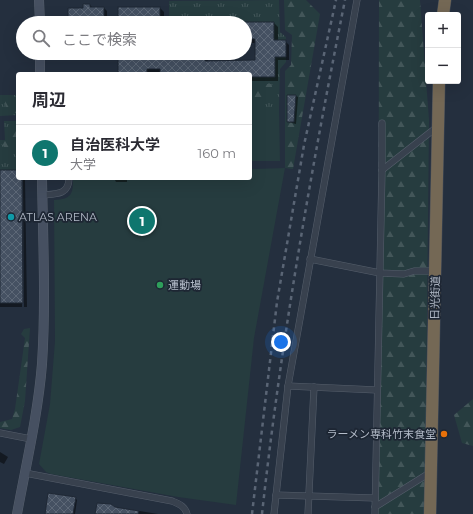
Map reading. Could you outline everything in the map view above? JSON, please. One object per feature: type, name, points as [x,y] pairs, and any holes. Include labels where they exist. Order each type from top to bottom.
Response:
[{"type":"highway","points":[[443,12],[445,0]]},
{"type":"highway","name":"日光街道","points":[[430,514],[438,84]]},
{"type":"street","points":[[40,0],[40,16]]},
{"type":"street","points":[[274,514],[288,386],[357,0]]},
{"type":"street","points":[[40,60],[40,72]]},
{"type":"street","points":[[375,511],[382,123]]},
{"type":"street","points":[[382,170],[438,126]]},
{"type":"street","points":[[17,514],[31,439],[42,365],[44,303],[42,180]]},
{"type":"street","points":[[42,195],[63,193],[67,189],[69,180]]},
{"type":"street","points":[[310,259],[380,273],[404,274],[414,270],[435,271]]},
{"type":"street","points":[[288,386],[377,390]]},
{"type":"street","points":[[308,514],[314,387]]},
{"type":"street","points":[[0,433],[31,439]]},
{"type":"street","points":[[375,511],[431,472]]},
{"type":"street","points":[[25,473],[172,501],[180,504],[186,510],[187,514]]},
{"type":"street","points":[[276,495],[375,498]]},
{"type":"green space","points":[[279,0],[280,32],[286,37],[286,62],[280,69],[279,108],[252,108],[252,77],[275,77],[260,39],[274,39],[274,22],[252,22],[252,16],[169,16],[169,1]]},
{"type":"green space","points":[[284,0],[306,0],[320,14],[293,169],[285,168],[285,71],[291,65],[292,35],[285,30]]},
{"type":"green space","points":[[379,0],[420,0],[425,84],[426,84],[429,120],[425,514],[378,514]]},
{"type":"green space","points":[[258,80],[265,84],[271,84],[276,94],[263,103],[252,102],[252,82]]},
{"type":"green space","points":[[0,95],[16,95],[16,115],[0,116]]},
{"type":"green space","points":[[16,97],[16,113],[11,113],[7,110],[5,103],[6,100]]},
{"type":"green space","points":[[252,108],[279,108],[280,161],[252,161]]},
{"type":"green space","points":[[4,121],[16,121],[16,170],[0,170],[0,140],[5,140]]},
{"type":"green space","points":[[16,124],[16,151],[5,148],[2,144]]},
{"type":"green space","name":"運動場","points":[[285,168],[254,338],[236,505],[178,497],[46,472],[39,464],[50,404],[55,341],[54,200],[65,198],[70,195],[73,188],[73,180],[252,180],[252,169]]},
{"type":"green space","points":[[30,328],[25,401],[20,427],[11,430],[0,428],[0,422],[12,419],[15,409],[25,338],[21,334],[24,329]]},
{"type":"green space","points":[[473,399],[473,446],[462,443],[454,415]]},
{"type":"building","points":[[83,4],[90,4],[90,7],[104,7],[104,16],[68,16],[68,8],[83,8]]},
{"type":"building","points":[[118,7],[160,7],[160,16],[118,16]]},
{"type":"building","points":[[252,22],[274,22],[274,40],[286,40],[286,57],[275,57],[275,77],[252,77],[252,72],[160,72],[160,69],[147,69],[147,72],[118,72],[118,60],[255,60],[255,39],[252,39]]},
{"type":"building","points":[[287,95],[296,95],[294,122],[287,122]]},
{"type":"building","name":"ATLAS ARENA","points":[[0,170],[16,170],[16,180],[22,180],[23,303],[0,303]]},
{"type":"building","points":[[48,493],[76,497],[73,514],[45,514]]},
{"type":"building","points":[[97,503],[111,504],[115,507],[139,511],[138,514],[95,514]]},
{"type":"railway","points":[[252,514],[277,302],[304,145],[336,0]]},
{"type":"railway","points":[[262,514],[278,385],[298,256],[320,128],[345,0]]},
{"type":"place","name":"ATLAS ARENA","points":[[11,217]]},
{"type":"place","name":"自治医科大学","points":[[142,221]]},
{"type":"place","name":"運動場","points":[[160,285]]},
{"type":"place","name":"ラーメン専科竹末食堂","points":[[444,434]]}]
